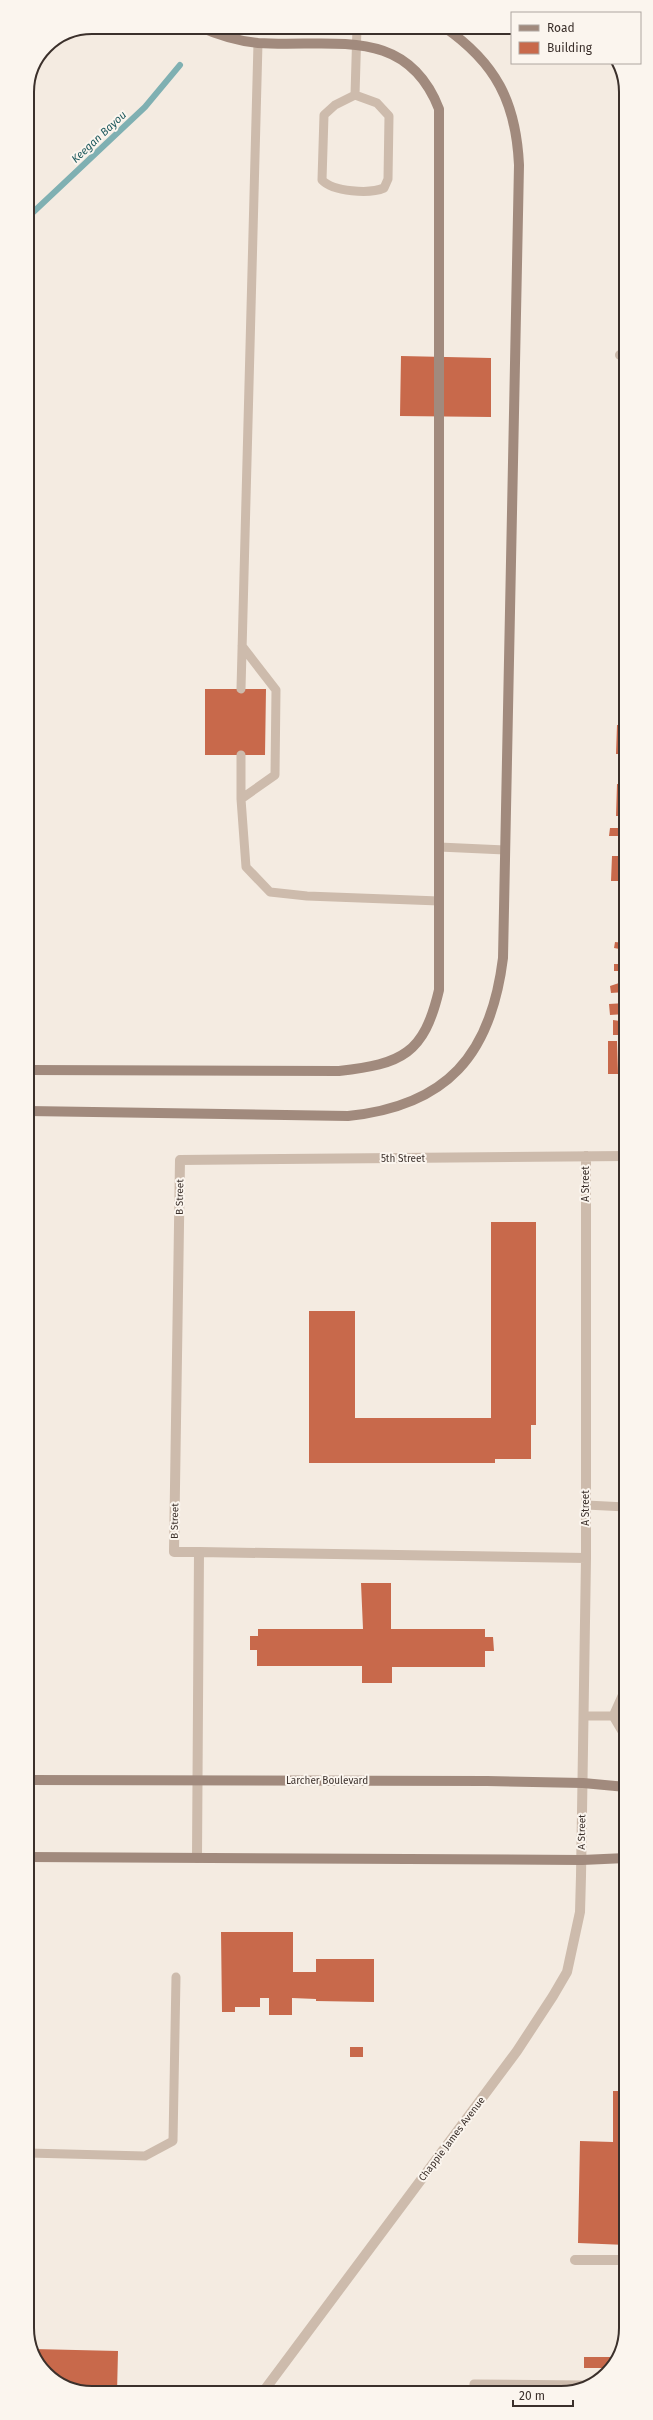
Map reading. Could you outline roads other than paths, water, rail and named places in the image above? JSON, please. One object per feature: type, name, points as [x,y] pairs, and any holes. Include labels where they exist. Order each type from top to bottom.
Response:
[{"type":"main road","points":[[34,1070],[339,1072],[365,1068],[389,1062],[406,1054],[421,1040],[433,1016],[438,990],[439,109],[432,92],[422,76],[404,60],[385,51],[356,45],[258,43],[236,39],[221,34]]},
{"type":"main road","points":[[34,1111],[348,1116],[375,1114],[416,1101],[439,1087],[460,1068],[476,1046],[491,1018],[499,990],[503,958],[520,165],[518,134],[499,84],[482,59],[464,41],[454,34]]},
{"type":"main road","name":"Larcher Boulevard","points":[[34,1780],[583,1783],[619,1786]]},
{"type":"main road","points":[[34,1856],[582,1860],[619,1858]]},
{"type":"street","name":"A Street","points":[[582,1860],[586,1558],[586,1156]]},
{"type":"street","name":"5th Street","points":[[180,1160],[619,1156]]},
{"type":"street","name":"B Street","points":[[180,1160],[174,1552],[199,1552]]},
{"type":"street","points":[[197,1858],[199,1552],[586,1558]]},
{"type":"street","name":"Chappie James Avenue","points":[[267,2386],[517,2051],[553,1996],[567,1972],[580,1912],[582,1860]]},
{"type":"street","points":[[575,2260],[619,2260]]},
{"type":"lane","points":[[355,94],[357,34]]},
{"type":"lane","points":[[241,689],[258,43]]},
{"type":"lane","points":[[355,94],[377,103],[389,116],[388,179],[384,188],[377,190],[338,189],[328,186],[322,180],[324,115],[335,104],[355,94]]},
{"type":"lane","points":[[241,799],[275,775],[276,706],[276,690],[242,646]]},
{"type":"lane","points":[[240,755],[241,799],[246,867],[270,892],[376,899],[439,901]]},
{"type":"lane","points":[[439,848],[505,850]]},
{"type":"lane","points":[[586,1505],[619,1506]]},
{"type":"lane","points":[[613,1716],[619,1703]]},
{"type":"lane","points":[[584,1716],[613,1716]]},
{"type":"lane","points":[[613,1716],[619,1726]]},
{"type":"lane","points":[[34,2153],[144,2156],[173,2141],[176,1977]]},
{"type":"lane","points":[[474,2386],[474,2384],[572,2385]]},
{"type":"waterway","name":"Keegan Bayou","points":[[34,211],[145,107],[180,65]]}]
